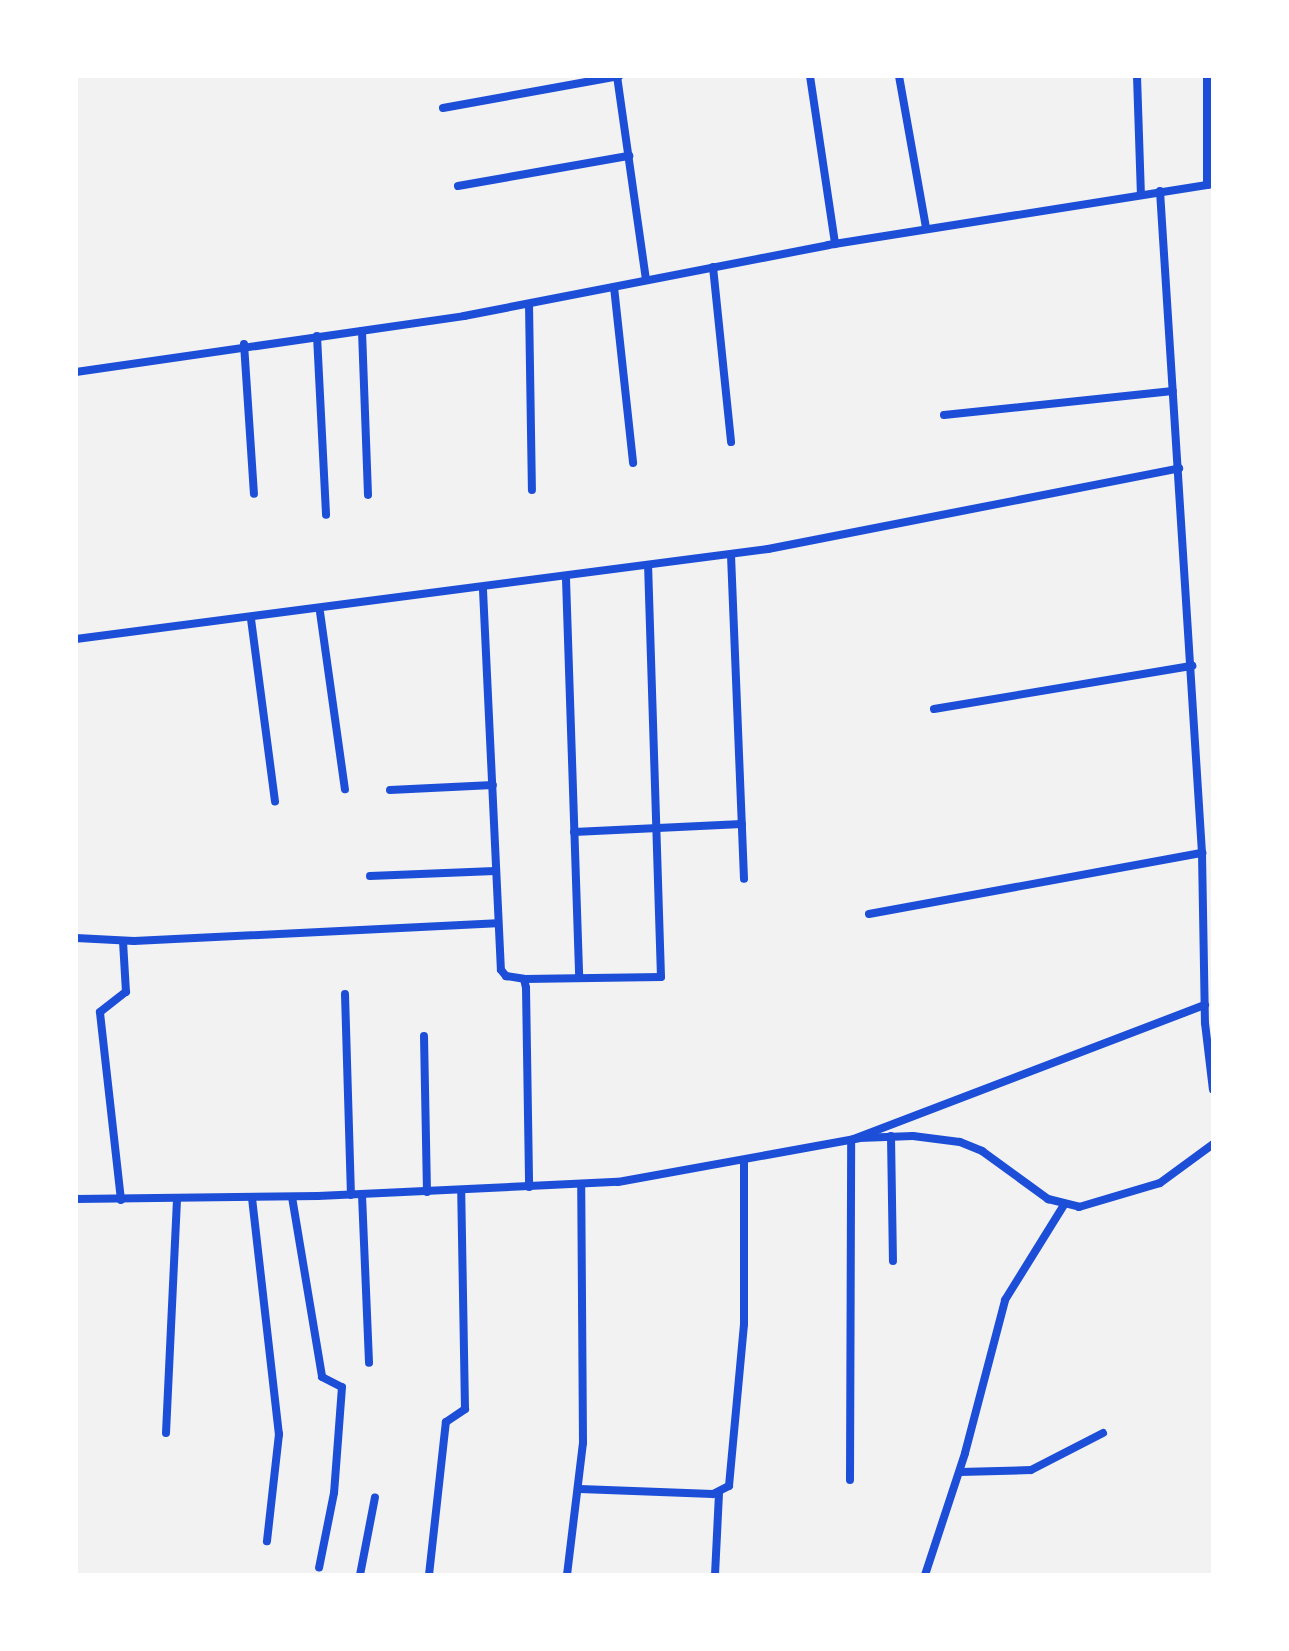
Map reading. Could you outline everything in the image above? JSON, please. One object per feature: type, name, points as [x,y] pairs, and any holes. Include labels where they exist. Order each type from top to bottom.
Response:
[{"type":"street","points":[[443,108],[618,76],[646,280]]},
{"type":"street","points":[[810,76],[835,244]]},
{"type":"street","points":[[899,76],[926,228]]},
{"type":"street","points":[[1137,76],[1141,194]]},
{"type":"street","points":[[76,372],[244,344],[362,331],[529,304],[835,244],[1210,184],[1207,76]]},
{"type":"street","points":[[458,186],[629,156]]},
{"type":"street","points":[[1160,191],[1192,666],[1202,853],[1205,1005],[1213,1090]]},
{"type":"street","points":[[713,267],[731,442]]},
{"type":"street","points":[[614,287],[633,463]]},
{"type":"street","points":[[529,304],[532,490]]},
{"type":"street","points":[[362,331],[368,495]]},
{"type":"street","points":[[317,336],[326,515]]},
{"type":"street","points":[[244,344],[254,494]]},
{"type":"street","points":[[944,415],[1173,391]]},
{"type":"street","points":[[76,639],[320,612],[731,555],[1179,468]]},
{"type":"street","points":[[731,555],[744,879]]},
{"type":"street","points":[[483,590],[497,923],[502,974],[524,979],[661,977],[659,828],[648,567]]},
{"type":"street","points":[[566,579],[579,978]]},
{"type":"street","points":[[320,612],[345,789]]},
{"type":"street","points":[[251,619],[275,801]]},
{"type":"street","points":[[934,709],[1192,666]]},
{"type":"street","points":[[390,790],[493,785]]},
{"type":"street","points":[[574,832],[742,824]]},
{"type":"street","points":[[869,914],[1202,853]]},
{"type":"street","points":[[370,876],[495,871]]},
{"type":"street","points":[[76,938],[123,941],[497,923]]},
{"type":"street","points":[[121,1200],[100,1012],[126,992],[123,941]]},
{"type":"street","points":[[524,979],[529,1187]]},
{"type":"street","points":[[345,994],[351,1195]]},
{"type":"street","points":[[851,1140],[1205,1005]]},
{"type":"street","points":[[424,1036],[427,1192]]},
{"type":"street","points":[[76,1199],[177,1200],[362,1195],[581,1184],[891,1136],[960,1142],[1064,1205],[1105,1203],[1160,1183],[1213,1144]]},
{"type":"street","points":[[891,1136],[893,1261]]},
{"type":"street","points":[[850,1480],[851,1140]]},
{"type":"street","points":[[580,1489],[719,1493],[729,1486],[741,1378],[744,1161]]},
{"type":"street","points":[[567,1575],[580,1489],[581,1184]]},
{"type":"street","points":[[429,1575],[446,1422],[465,1409],[461,1190]]},
{"type":"street","points":[[362,1195],[369,1363]]},
{"type":"street","points":[[292,1197],[322,1377],[342,1387],[334,1493],[319,1568]]},
{"type":"street","points":[[252,1198],[279,1434],[267,1541]]},
{"type":"street","points":[[166,1433],[177,1200]]},
{"type":"street","points":[[925,1575],[960,1472],[1005,1300],[1064,1205]]},
{"type":"street","points":[[960,1472],[1031,1470],[1103,1433]]},
{"type":"street","points":[[715,1575],[719,1493]]},
{"type":"street","points":[[360,1575],[375,1497]]}]
